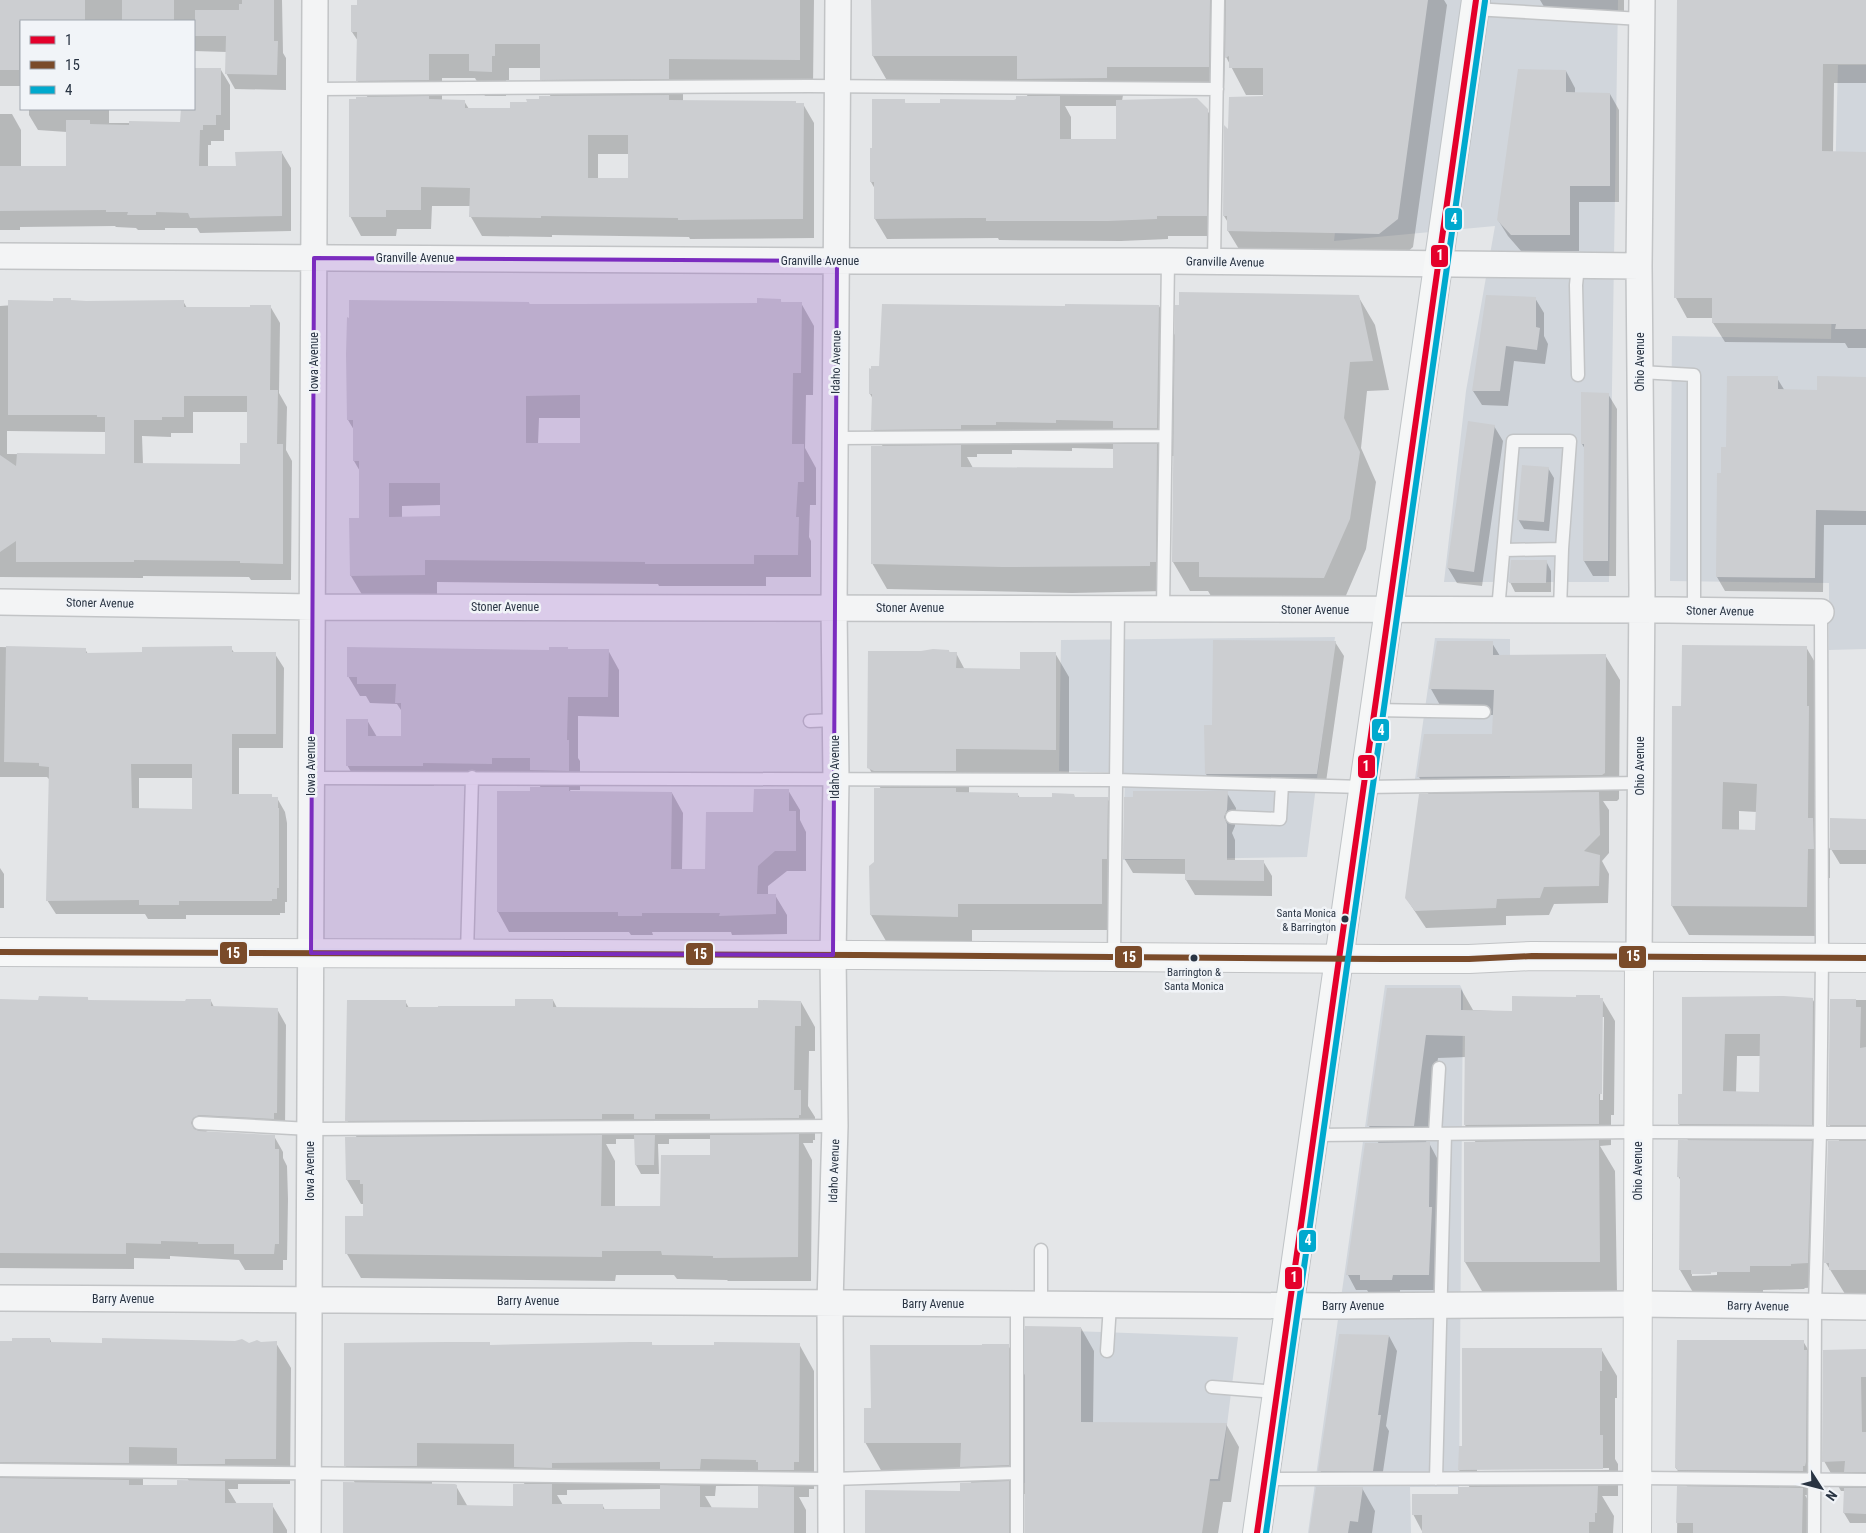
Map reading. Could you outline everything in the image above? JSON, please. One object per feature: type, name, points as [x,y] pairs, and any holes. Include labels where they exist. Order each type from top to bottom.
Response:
[{"type":"street","name":"Iowa Avenue","points":[[308,1533],[315,0]]},
{"type":"street","name":"Idaho Avenue","points":[[831,1533],[830,1303],[835,1126],[833,955],[836,780],[834,608],[839,86],[838,0]]},
{"type":"street","points":[[1257,1533],[1475,5]]},
{"type":"street","name":"Ohio Avenue","points":[[1636,1533],[1638,1478],[1642,9]]},
{"type":"street","name":"Granville Avenue","points":[[0,256],[1168,261],[1640,266]]},
{"type":"street","name":"Stoner Avenue","points":[[0,602],[313,606],[1820,612]]},
{"type":"street","points":[[0,952],[1339,958],[1866,958]]},
{"type":"street","name":"Barry Avenue","points":[[0,1298],[1290,1306],[1638,1304],[1866,1307]]},
{"type":"lane","points":[[1214,262],[1218,0]]},
{"type":"lane","points":[[1475,5],[1642,9]]},
{"type":"lane","points":[[315,89],[839,86],[1217,89]]},
{"type":"lane","points":[[1163,609],[1168,261]]},
{"type":"lane","points":[[1578,266],[1576,285],[1578,375]]},
{"type":"lane","points":[[1640,372],[1694,375],[1694,610]]},
{"type":"lane","points":[[835,438],[1165,436]]},
{"type":"lane","points":[[1498,610],[1513,441],[1570,441],[1562,549],[1560,610]]},
{"type":"lane","points":[[1504,550],[1562,549]]},
{"type":"lane","points":[[1114,956],[1118,608]]},
{"type":"lane","points":[[1814,1533],[1815,1306],[1820,1133],[1822,958],[1820,612]]},
{"type":"lane","points":[[1375,710],[1484,712]]},
{"type":"lane","points":[[810,721],[835,720]]},
{"type":"lane","points":[[468,954],[472,777]]},
{"type":"lane","points":[[311,778],[1115,780],[1363,787],[1640,783]]},
{"type":"lane","points":[[1232,817],[1280,819],[1282,785]]},
{"type":"lane","points":[[1436,1479],[1440,1306],[1440,1068]]},
{"type":"lane","points":[[199,1124],[310,1129],[835,1126]]},
{"type":"lane","points":[[1314,1135],[1638,1132],[1866,1133]]},
{"type":"lane","points":[[1041,1250],[1041,1304]]},
{"type":"lane","points":[[1017,1304],[1017,1533]]},
{"type":"lane","points":[[1107,1351],[1110,1305]]},
{"type":"lane","points":[[1212,1387],[1277,1392]]},
{"type":"lane","points":[[0,1470],[832,1479],[1016,1472]]},
{"type":"lane","points":[[1265,1479],[1638,1478],[1866,1480]]},
{"type":"highlighted area","points":[[314,258],[837,261],[833,955],[311,953]]},
{"type":"shaded area","points":[[1252,0],[1618,0],[1609,582],[1444,582],[1466,391],[1495,226],[1334,241],[1354,74]]},
{"type":"shaded area","points":[[1838,65],[1866,65],[1866,649],[1829,650],[1829,583],[1670,581],[1672,336],[1831,339]]},
{"type":"shaded area","points":[[1335,637],[1307,857],[1123,860],[1125,773],[1059,771],[1061,640]]},
{"type":"shaded area","points":[[1435,638],[1510,639],[1510,779],[1415,779]]},
{"type":"shaded area","points":[[1385,985],[1460,985],[1463,991],[1459,1487],[1410,1487],[1411,1533],[1308,1533]]},
{"type":"shaded area","points":[[1018,1329],[1238,1337],[1220,1481],[1020,1483]]},
{"type":"building","points":[[0,0],[85,0],[85,20],[20,20],[19,70],[0,70]]},
{"type":"building","points":[[122,0],[174,0],[174,20],[122,20]]},
{"type":"building","points":[[242,0],[274,0],[274,41],[278,41],[277,75],[225,74],[226,36],[195,36],[195,10],[239,10],[239,4],[242,4]]},
{"type":"building","points":[[357,0],[800,0],[800,60],[669,59],[669,79],[540,80],[540,44],[495,44],[495,56],[492,56],[492,72],[469,71],[469,54],[429,54],[429,80],[356,81],[357,32],[351,32],[351,5],[357,5]]},
{"type":"building","points":[[871,0],[1210,0],[1209,67],[1107,67],[1107,78],[1017,79],[1017,56],[872,56]]},
{"type":"building","points":[[1226,0],[1428,0],[1398,219],[1379,234],[1227,231],[1227,216],[1223,216],[1224,125],[1228,129],[1229,97],[1263,96],[1263,68],[1229,68],[1229,56],[1225,58]]},
{"type":"building","points":[[1677,0],[1866,0],[1866,64],[1823,64],[1822,151],[1866,152],[1866,329],[1835,329],[1836,324],[1712,323],[1712,298],[1674,298]]},
{"type":"building","points":[[195,68],[221,68],[221,115],[216,115],[216,125],[203,125],[203,130],[200,130],[199,166],[236,166],[235,152],[282,151],[282,216],[190,218],[188,213],[156,212],[156,215],[127,215],[128,212],[106,212],[106,210],[0,211],[0,166],[66,166],[66,120],[90,120],[90,124],[129,125],[129,121],[180,122],[181,110],[195,110]]},
{"type":"building","points":[[1518,69],[1566,70],[1566,92],[1610,93],[1610,186],[1570,186],[1570,235],[1511,235],[1497,220]]},
{"type":"building","points":[[669,95],[669,100],[796,101],[796,103],[804,103],[803,219],[678,220],[678,218],[541,216],[541,218],[469,217],[470,188],[421,187],[421,210],[386,210],[386,217],[349,217],[349,99],[356,99],[356,97],[429,96],[429,99],[465,100],[465,108],[510,108],[510,102],[527,102],[526,99],[539,99],[539,96]],"holes":[[[588,135],[628,135],[628,178],[588,178]]]},
{"type":"building","points":[[1016,96],[1060,96],[1060,139],[1116,139],[1116,100],[1197,98],[1208,109],[1207,216],[1157,216],[1157,219],[1108,221],[986,221],[986,218],[874,219],[874,182],[870,182],[872,99],[905,99],[905,103],[940,103],[940,99],[1014,100]]},
{"type":"building","points":[[1179,292],[1359,295],[1373,361],[1350,362],[1344,418],[1360,452],[1350,519],[1324,578],[1199,577],[1199,562],[1172,562],[1175,305],[1179,305]]},
{"type":"building","points":[[1486,295],[1536,297],[1536,327],[1540,328],[1537,350],[1506,346],[1500,391],[1472,391]]},
{"type":"building","points":[[53,298],[71,298],[71,300],[86,301],[184,300],[184,307],[250,307],[250,305],[271,305],[270,390],[278,390],[277,444],[283,444],[283,564],[240,563],[240,561],[134,560],[134,562],[16,562],[16,541],[0,552],[0,455],[16,466],[17,453],[105,454],[105,417],[97,417],[97,415],[8,415],[8,300],[53,301]],"holes":[[[184,396],[247,396],[247,443],[240,443],[240,464],[134,463],[134,420],[162,420],[162,417],[184,417]]]},
{"type":"building","points":[[757,298],[781,299],[781,302],[802,302],[801,373],[793,373],[792,444],[804,444],[804,482],[798,482],[796,517],[799,517],[798,555],[754,555],[754,564],[425,560],[425,575],[350,576],[349,518],[359,518],[359,461],[353,461],[353,420],[347,420],[346,354],[349,300],[529,302],[529,304],[757,303]],"holes":[[[580,395],[580,443],[526,443],[526,396]],[[389,483],[440,483],[440,516],[389,517]]]},
{"type":"building","points":[[882,304],[1159,305],[1157,428],[1113,428],[1113,421],[1056,420],[1056,423],[996,422],[996,425],[961,425],[961,429],[871,430],[872,394],[869,394],[869,368],[871,369],[871,366],[879,366]]},
{"type":"building","points":[[1727,376],[1778,376],[1778,389],[1817,390],[1817,376],[1866,377],[1866,511],[1816,510],[1815,578],[1716,577],[1717,473],[1721,473],[1721,447],[1726,447]]},
{"type":"building","points":[[1581,392],[1609,393],[1608,561],[1583,561],[1584,444],[1581,444]]},
{"type":"building","points":[[1468,421],[1495,425],[1474,572],[1447,568]]},
{"type":"building","points":[[1113,444],[1157,444],[1156,562],[1150,562],[1150,566],[1002,567],[871,564],[871,446],[961,445],[961,467],[1113,468]]},
{"type":"building","points":[[1522,465],[1549,467],[1544,522],[1517,520]]},
{"type":"building","points":[[1511,560],[1547,560],[1546,583],[1509,583]]},
{"type":"building","points":[[1213,640],[1336,641],[1317,774],[1205,774],[1204,725],[1212,725]]},
{"type":"building","points":[[1437,641],[1493,641],[1493,655],[1606,654],[1605,773],[1602,775],[1417,777],[1424,734],[1492,734],[1494,690],[1429,689]]},
{"type":"building","points":[[1682,645],[1807,646],[1807,706],[1809,706],[1808,818],[1813,818],[1814,849],[1808,849],[1807,907],[1671,906],[1672,706],[1681,706]],"holes":[[[1723,782],[1757,784],[1755,830],[1722,829]]]},
{"type":"building","points":[[6,646],[86,648],[86,653],[142,652],[142,647],[232,646],[232,652],[276,652],[276,734],[232,734],[232,794],[272,794],[272,797],[278,797],[279,888],[277,888],[277,899],[272,899],[272,901],[179,901],[179,905],[139,905],[139,900],[46,901],[49,767],[39,766],[39,763],[4,762]],"holes":[[[131,764],[192,764],[192,809],[132,808]]]},
{"type":"building","points":[[347,647],[549,650],[549,647],[568,647],[568,649],[609,649],[608,697],[568,697],[567,740],[569,740],[569,771],[530,770],[530,758],[492,758],[492,764],[423,763],[423,766],[346,766],[346,719],[368,719],[368,736],[401,736],[401,703],[395,703],[396,684],[357,684],[357,677],[347,677]]},
{"type":"building","points":[[933,649],[957,652],[956,668],[1020,669],[1020,652],[1056,652],[1056,750],[956,749],[956,771],[874,771],[867,768],[868,651],[921,651]]},
{"type":"building","points":[[530,787],[569,787],[569,791],[672,792],[671,869],[705,869],[706,812],[753,812],[754,789],[789,789],[789,811],[796,811],[796,851],[775,851],[758,866],[757,894],[776,894],[776,914],[719,916],[720,913],[642,913],[642,916],[618,916],[618,912],[497,912],[497,791],[530,791]]},
{"type":"building","points":[[874,788],[956,788],[956,792],[1018,793],[1018,797],[1052,797],[1052,793],[1074,794],[1075,797],[1108,797],[1107,859],[1102,859],[1102,904],[958,904],[958,917],[870,915],[869,866],[874,862]]},
{"type":"building","points":[[1133,791],[1228,791],[1227,810],[1224,817],[1227,824],[1227,860],[1264,860],[1264,881],[1185,880],[1185,859],[1123,859],[1124,797],[1133,797]]},
{"type":"building","points":[[1599,792],[1600,835],[1584,851],[1600,855],[1599,886],[1544,887],[1540,898],[1497,899],[1496,908],[1415,911],[1405,898],[1419,794]]},
{"type":"building","points":[[1830,818],[1866,819],[1866,850],[1830,850]]},
{"type":"building","points":[[1387,988],[1461,988],[1461,1010],[1512,1011],[1512,996],[1576,997],[1576,995],[1600,995],[1600,998],[1603,998],[1602,1094],[1599,1094],[1599,1124],[1464,1125],[1465,1036],[1426,1035],[1414,1126],[1367,1126]]},
{"type":"building","points":[[39,996],[88,997],[88,1000],[185,1001],[186,999],[211,999],[211,1006],[278,1008],[277,1113],[274,1113],[274,1119],[199,1115],[193,1118],[191,1123],[194,1129],[199,1131],[275,1135],[275,1149],[279,1149],[279,1244],[275,1244],[274,1254],[234,1254],[234,1244],[161,1241],[161,1244],[126,1243],[126,1254],[0,1253],[0,999],[38,1000]]},
{"type":"building","points":[[1784,996],[1813,998],[1812,1125],[1678,1124],[1678,1094],[1682,1094],[1682,997]],"holes":[[[1725,1034],[1760,1034],[1759,1092],[1723,1091]]]},
{"type":"building","points":[[515,999],[553,999],[553,1007],[758,1008],[758,1000],[801,1001],[801,1026],[795,1026],[794,1090],[801,1090],[801,1115],[799,1115],[799,1118],[710,1119],[710,1114],[655,1114],[655,1119],[634,1119],[634,1114],[602,1114],[602,1119],[345,1121],[347,1000],[406,1000],[406,1007],[438,1007],[515,1006]]},
{"type":"building","points":[[1830,999],[1856,999],[1856,1007],[1861,1007],[1860,1048],[1866,1047],[1866,1125],[1828,1125]]},
{"type":"building","points":[[799,1134],[798,1257],[713,1258],[713,1256],[662,1255],[661,1251],[602,1251],[602,1257],[345,1254],[345,1216],[363,1216],[363,1184],[360,1184],[360,1180],[346,1180],[345,1137],[602,1135],[601,1206],[660,1206],[661,1155],[710,1155],[710,1135]]},
{"type":"building","points":[[634,1135],[655,1135],[654,1165],[635,1165]]},
{"type":"building","points":[[1599,1140],[1600,1262],[1464,1262],[1464,1142]]},
{"type":"building","points":[[1678,1140],[1812,1141],[1808,1263],[1791,1264],[1791,1266],[1750,1266],[1750,1272],[1691,1274],[1691,1270],[1679,1270],[1680,1177],[1677,1177]]},
{"type":"building","points":[[1828,1141],[1866,1141],[1866,1270],[1829,1270],[1829,1263],[1824,1263]]},
{"type":"building","points":[[1430,1142],[1429,1207],[1432,1207],[1429,1275],[1393,1275],[1392,1280],[1360,1280],[1360,1275],[1346,1275],[1365,1143]]},
{"type":"building","points":[[1025,1326],[1081,1327],[1081,1422],[1227,1423],[1218,1479],[1210,1479],[1202,1533],[1025,1533]]},
{"type":"building","points":[[1339,1334],[1389,1335],[1378,1415],[1381,1415],[1373,1471],[1318,1471]]},
{"type":"building","points":[[12,1338],[50,1338],[50,1342],[102,1343],[102,1338],[235,1341],[242,1339],[249,1343],[257,1340],[261,1342],[277,1341],[276,1459],[225,1459],[225,1464],[177,1464],[177,1448],[129,1447],[129,1463],[0,1462],[0,1341],[12,1341]]},
{"type":"building","points":[[1677,1340],[1804,1340],[1804,1350],[1807,1350],[1806,1462],[1805,1466],[1803,1466],[1803,1471],[1677,1470],[1675,1468]]},
{"type":"building","points":[[490,1342],[490,1345],[630,1342],[652,1342],[652,1345],[714,1345],[714,1342],[800,1343],[799,1462],[794,1462],[794,1470],[758,1470],[758,1462],[756,1460],[701,1459],[700,1469],[660,1469],[660,1462],[552,1463],[552,1468],[514,1467],[514,1444],[417,1443],[417,1466],[344,1466],[344,1343]]},
{"type":"building","points":[[1009,1344],[1009,1465],[960,1467],[961,1443],[864,1443],[864,1408],[871,1408],[870,1345]]},
{"type":"building","points":[[1462,1348],[1602,1348],[1600,1435],[1603,1435],[1603,1469],[1458,1470],[1459,1446],[1462,1446]]},
{"type":"building","points":[[1866,1349],[1866,1377],[1861,1377],[1862,1432],[1866,1432],[1866,1472],[1844,1472],[1845,1461],[1822,1462],[1823,1350]]},
{"type":"building","points":[[0,1478],[129,1480],[129,1485],[177,1485],[177,1480],[225,1481],[225,1503],[273,1503],[273,1533],[0,1533]]},
{"type":"building","points":[[1009,1481],[1009,1533],[865,1533],[865,1490],[960,1491],[960,1483]]},
{"type":"building","points":[[343,1482],[455,1484],[457,1485],[457,1505],[513,1506],[513,1484],[552,1484],[552,1504],[603,1504],[603,1509],[660,1509],[660,1485],[700,1486],[700,1507],[758,1508],[758,1486],[794,1487],[794,1533],[343,1533]]},
{"type":"building","points":[[1598,1486],[1597,1513],[1595,1513],[1595,1522],[1589,1522],[1589,1533],[1422,1533],[1422,1515],[1412,1515],[1412,1494],[1458,1494],[1458,1487]]},
{"type":"building","points":[[1677,1486],[1803,1488],[1802,1533],[1693,1533],[1693,1523],[1676,1523]]},
{"type":"building","points":[[1316,1487],[1363,1487],[1358,1522],[1350,1521],[1348,1533],[1309,1533]]},
{"type":"building","points":[[1844,1488],[1866,1488],[1866,1514],[1843,1513]]},
{"type":"transit line","name":"1","points":[[1257,1533],[1476,0]]},
{"type":"transit line","name":"4","points":[[1266,1533],[1485,1]]},
{"type":"transit line","name":"15","points":[[0,952],[1384,959],[1469,959],[1532,956],[1866,958]]},
{"type":"place","name":"Santa Monica & Barrington","points":[[1345,919]]},
{"type":"place","name":"Barrington & Santa Monica","points":[[1194,958]]}]
